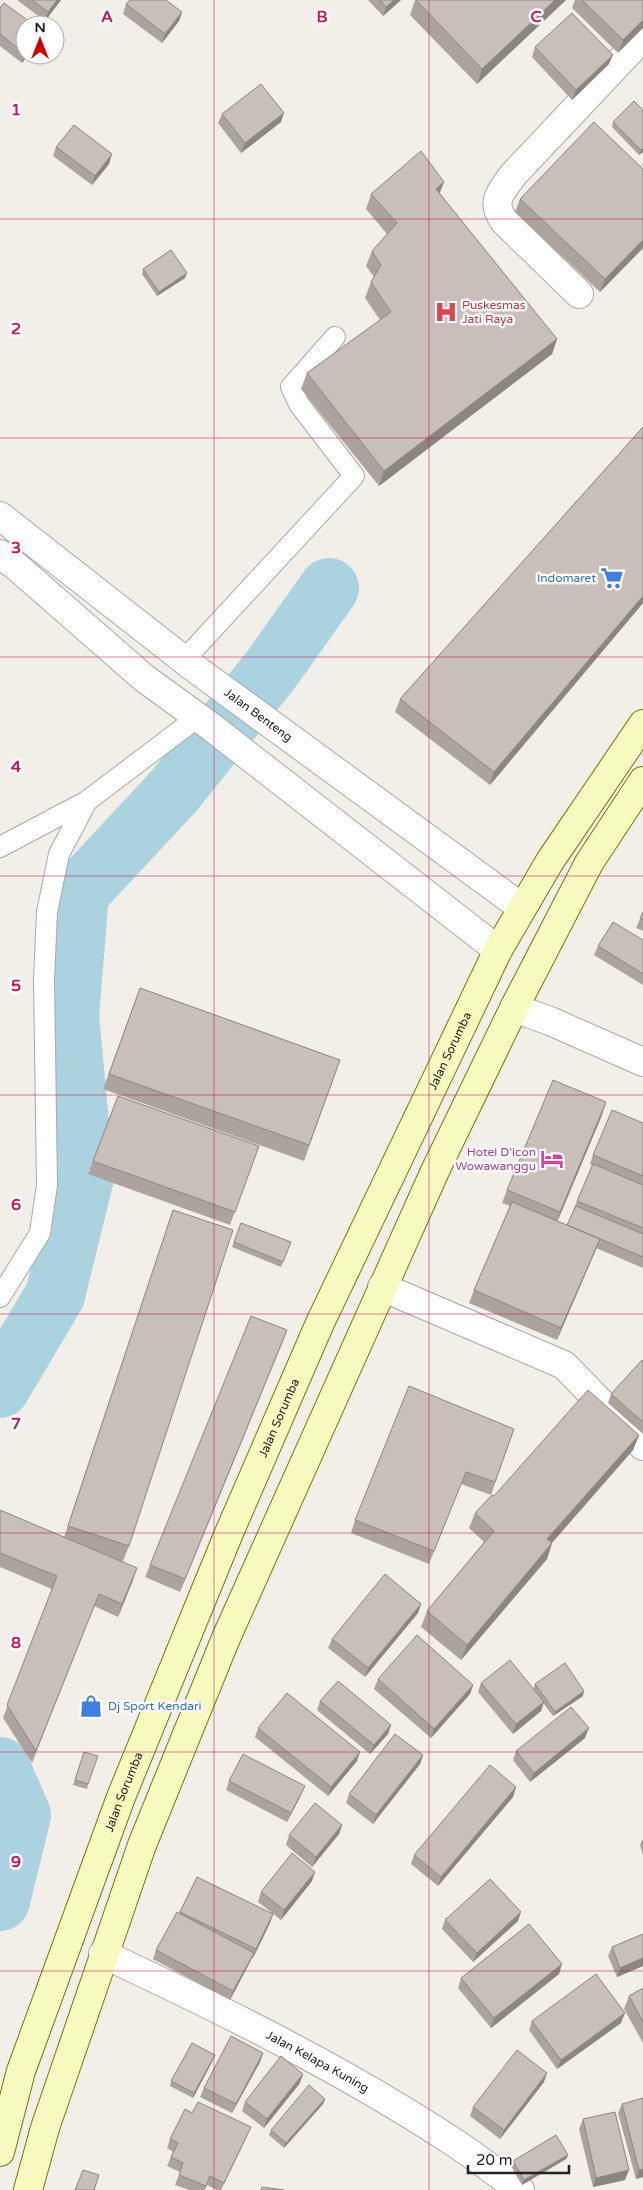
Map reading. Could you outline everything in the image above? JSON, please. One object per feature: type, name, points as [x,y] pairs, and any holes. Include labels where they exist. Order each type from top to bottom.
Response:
[{"type":"street","points":[[579,294],[504,221],[498,213],[496,204],[498,195],[513,175],[643,37]]},
{"type":"street","name":"Jalan Benteng","points":[[0,516],[184,660],[522,907]]},
{"type":"street","points":[[6,563],[144,678],[246,754],[498,950],[514,1008]]},
{"type":"street","name":"Jalan Sorumba","points":[[0,2152],[21,2071],[121,1797],[229,1533],[320,1322],[498,950],[550,860],[643,724]]},
{"type":"street","points":[[28,2190],[45,2128],[142,1845],[218,1657],[382,1287],[435,1171],[514,1008],[589,863],[643,781]]},
{"type":"street","points":[[522,907],[530,978],[550,1021]]},
{"type":"street","points":[[514,1008],[550,1021],[643,1062]]},
{"type":"street","points":[[382,1287],[564,1366],[643,1446]]},
{"type":"street","name":"Jalan Kelapa Kuning","points":[[104,1954],[184,1992],[353,2081],[458,2146],[520,2190]]},
{"type":"lane","points":[[184,660],[354,476],[299,404],[291,387],[335,337]]},
{"type":"lane","points":[[0,847],[87,801],[204,722]]},
{"type":"lane","points":[[0,1297],[40,1233],[42,1224],[47,1185],[44,980],[48,912],[59,854],[87,801]]},
{"type":"building","points":[[32,0],[57,0],[48,12]]},
{"type":"building","points":[[130,0],[166,0],[182,12],[165,34],[126,4]]},
{"type":"building","points":[[380,0],[394,0],[386,7]]},
{"type":"building","points":[[416,0],[555,0],[482,69]]},
{"type":"building","points":[[582,0],[643,0],[643,20],[623,40]]},
{"type":"building","points":[[4,3],[20,15],[15,15],[15,46],[0,34],[0,8]]},
{"type":"building","points":[[572,13],[613,55],[576,90],[535,47]]},
{"type":"building","points":[[261,84],[284,113],[245,143],[222,114]]},
{"type":"building","points":[[634,101],[643,110],[643,148],[641,150],[613,122]]},
{"type":"building","points":[[594,122],[643,169],[643,240],[605,279],[520,199]]},
{"type":"building","points":[[74,125],[112,154],[95,176],[56,147]]},
{"type":"building","name":"Puskesmas Jati Raya","points":[[421,151],[444,182],[436,189],[557,339],[384,471],[307,373],[391,312],[371,282],[381,265],[372,251],[397,223],[371,194]]},
{"type":"building","points":[[171,250],[187,273],[159,292],[143,269]]},
{"type":"building","points":[[643,427],[643,596],[494,772],[400,699]]},
{"type":"building","points":[[613,922],[643,940],[643,974],[598,946]]},
{"type":"building","points":[[140,988],[340,1060],[309,1145],[109,1074]]},
{"type":"building","name":"Hotel D'icon Wowawanggu","points":[[553,1080],[606,1102],[560,1212],[507,1190]]},
{"type":"building","points":[[118,1096],[259,1146],[235,1212],[93,1161]]},
{"type":"building","points":[[612,1110],[643,1123],[643,1176],[593,1155]]},
{"type":"building","points":[[593,1164],[643,1185],[643,1228],[577,1201]]},
{"type":"building","points":[[512,1202],[600,1239],[561,1328],[474,1290]]},
{"type":"building","points":[[576,1206],[643,1234],[643,1257],[567,1225]]},
{"type":"building","points":[[173,1210],[233,1230],[129,1546],[68,1526]]},
{"type":"building","points":[[241,1223],[291,1242],[283,1262],[234,1242]]},
{"type":"building","points":[[251,1316],[287,1330],[185,1579],[150,1565]]},
{"type":"building","points":[[643,1361],[643,1422],[611,1394]]},
{"type":"building","points":[[409,1386],[514,1429],[495,1482],[466,1472],[434,1551],[355,1520]]},
{"type":"building","points":[[588,1390],[639,1435],[547,1539],[552,1543],[467,1645],[427,1611],[494,1531],[475,1513],[492,1495],[494,1496]]},
{"type":"building","points":[[0,1510],[137,1568],[122,1604],[99,1594],[36,1751],[7,1705],[57,1576],[0,1553]]},
{"type":"building","points":[[385,1574],[421,1604],[368,1668],[332,1639]]},
{"type":"building","points":[[417,1635],[473,1685],[434,1729],[378,1679]]},
{"type":"building","points":[[510,1660],[544,1702],[516,1724],[481,1683]]},
{"type":"building","points":[[565,1663],[584,1691],[555,1712],[535,1684]]},
{"type":"building","points":[[338,1681],[391,1725],[374,1745],[320,1701]]},
{"type":"building","points":[[287,1693],[360,1752],[331,1787],[258,1728]]},
{"type":"building","points":[[571,1707],[589,1728],[534,1773],[516,1751]]},
{"type":"building","points":[[395,1734],[423,1755],[376,1815],[349,1794]]},
{"type":"building","points":[[84,1752],[98,1756],[88,1784],[75,1780]]},
{"type":"building","points":[[243,1754],[305,1786],[291,1813],[229,1781]]},
{"type":"building","points":[[490,1765],[516,1787],[441,1877],[414,1855]]},
{"type":"building","points":[[315,1803],[342,1825],[316,1857],[289,1835]]},
{"type":"building","points":[[292,1853],[315,1872],[284,1910],[261,1892]]},
{"type":"building","points":[[197,1877],[273,1914],[256,1949],[180,1912]]},
{"type":"building","points":[[490,1879],[521,1912],[477,1953],[445,1920]]},
{"type":"building","points":[[177,1912],[254,1953],[233,1991],[156,1950]]},
{"type":"building","points":[[529,1924],[562,1964],[494,2018],[461,1978]]},
{"type":"building","points":[[643,1934],[643,1958],[620,1968],[612,1947]]},
{"type":"building","points":[[596,1974],[625,2013],[561,2060],[532,2021]]},
{"type":"building","points":[[643,1988],[643,2022],[629,1996]]},
{"type":"building","points":[[231,2036],[263,2053],[236,2104],[204,2088]]},
{"type":"building","points":[[192,2043],[215,2055],[194,2093],[171,2081]]},
{"type":"building","points":[[517,2050],[547,2073],[504,2130],[473,2107]]},
{"type":"building","points":[[281,2056],[303,2074],[267,2119],[245,2102]]},
{"type":"building","points":[[309,2085],[325,2099],[286,2143],[271,2130]]},
{"type":"building","points":[[643,2098],[643,2169],[639,2170],[622,2104]]},
{"type":"building","points":[[198,2102],[251,2127],[224,2183],[210,2176],[206,2186],[179,2175],[183,2163],[171,2157],[178,2143],[170,2139],[185,2109],[192,2113]]},
{"type":"building","points":[[615,2112],[629,2170],[596,2178],[583,2119]]},
{"type":"building","points":[[556,2135],[568,2155],[524,2180],[513,2161]]},
{"type":"building","points":[[83,2170],[99,2175],[94,2190],[75,2190]]},
{"type":"building","points":[[262,2187],[284,2190],[261,2190]]},
{"type":"waterway","points":[[0,1388],[55,1295],[84,1177],[69,1016],[79,893],[174,791],[270,671],[329,588]]},
{"type":"waterway","points":[[0,1767],[21,1815],[0,1901]]},
{"type":"place","name":"Puskesmas Jati Raya","points":[[446,312]]},
{"type":"place","name":"Indomaret","points":[[612,578]]},
{"type":"place","name":"Hotel D'icon Wowawanggu","points":[[552,1159]]},
{"type":"place","name":"Dj Sport Kendari","points":[[91,1706]]}]
